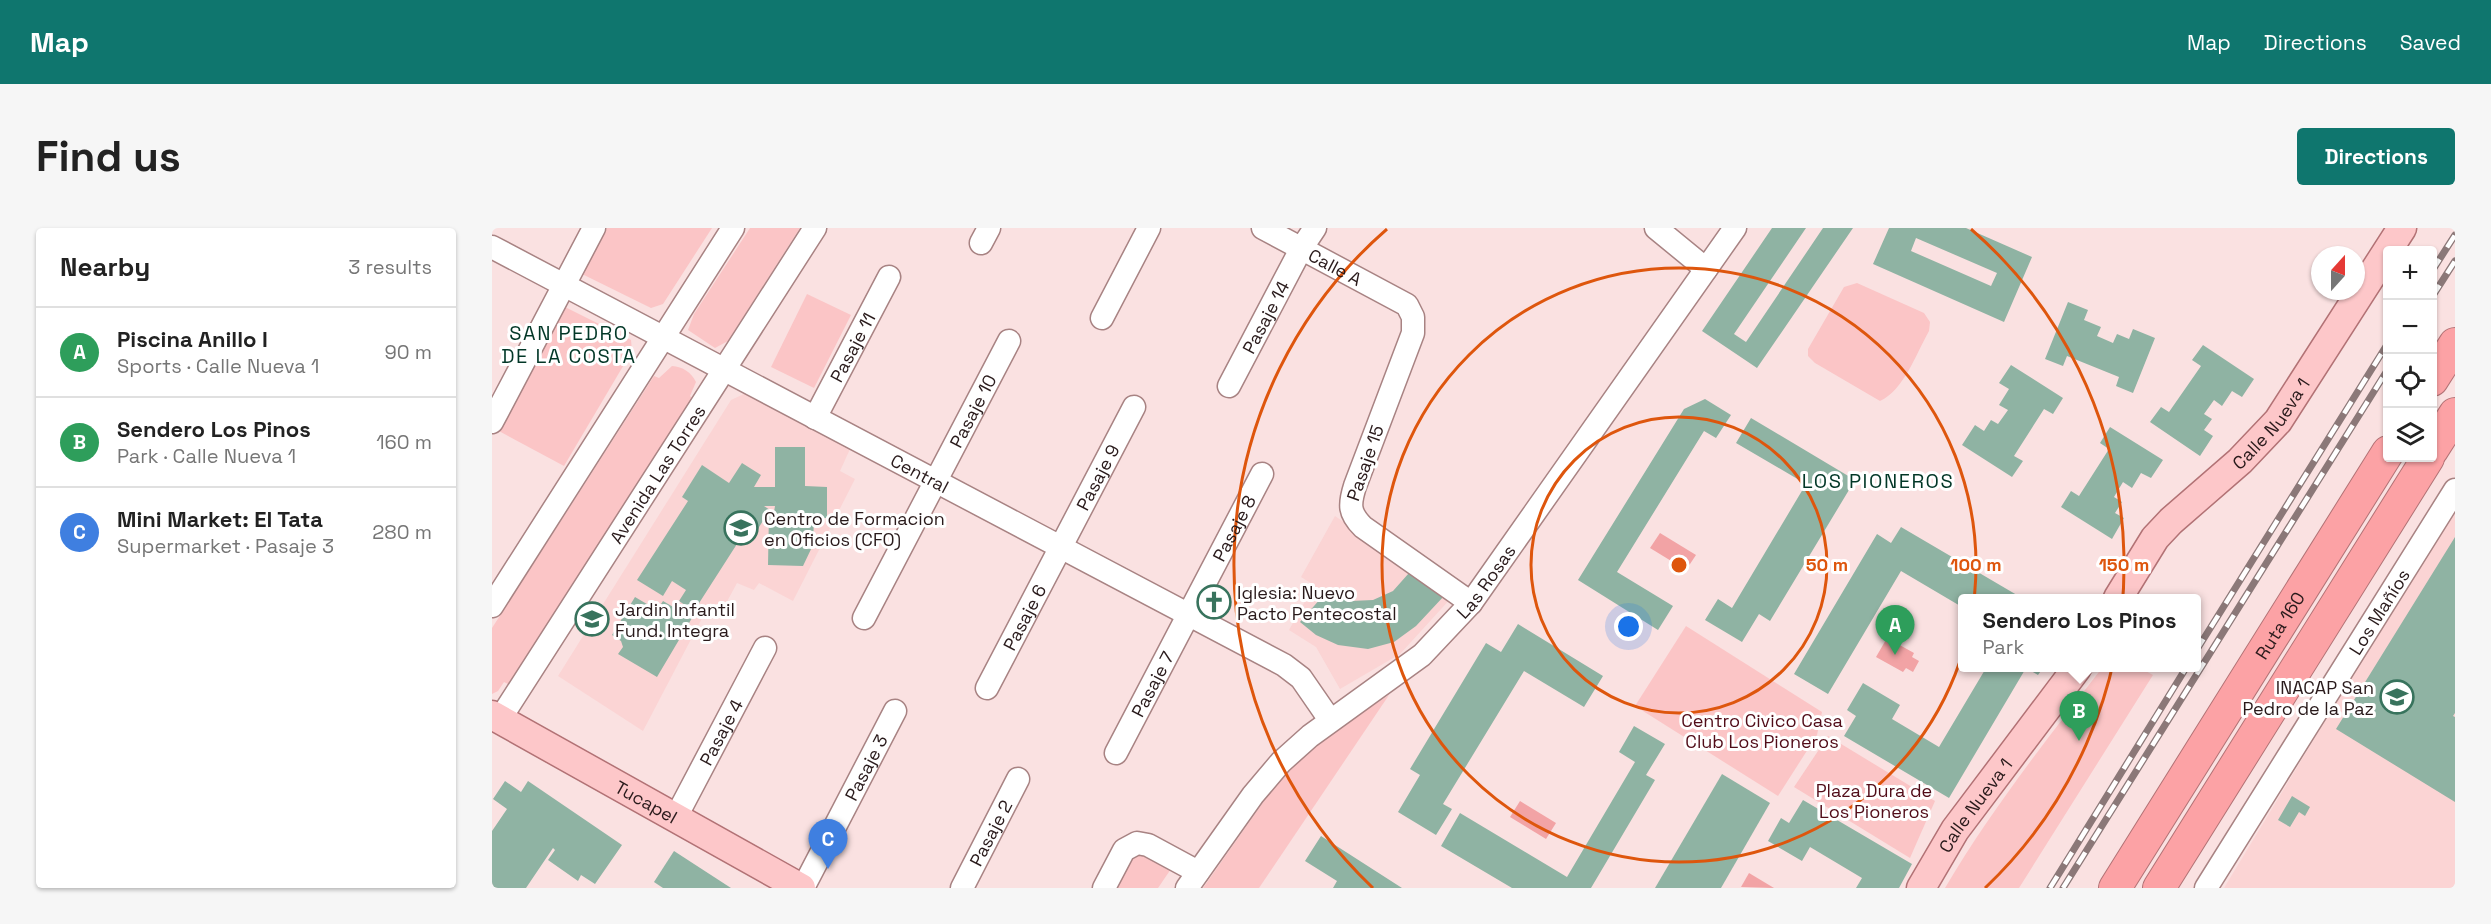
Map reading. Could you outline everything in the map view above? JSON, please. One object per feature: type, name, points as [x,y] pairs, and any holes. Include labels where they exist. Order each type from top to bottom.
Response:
[{"type":"highway","points":[[2437,373],[2455,344]]},
{"type":"highway","points":[[2437,443],[2455,414]]},
{"type":"highway","name":"Ruta 160","points":[[2115,888],[2383,460]]},
{"type":"highway","name":"Ruta 160","points":[[2159,888],[2425,462]]},
{"type":"main road","name":"Calle Nueva 1","points":[[2120,594],[2155,538],[2171,521],[2240,461],[2278,422],[2402,228]]},
{"type":"main road","name":"Calle Nueva 1","points":[[1921,888],[1955,830],[2074,672]]},
{"type":"main road","name":"Tucapel","points":[[496,717],[802,888]]},
{"type":"street","points":[[492,422],[594,228]]},
{"type":"street","points":[[492,606],[733,228]]},
{"type":"street","name":"Avenida Las Torres","points":[[496,717],[815,228]]},
{"type":"street","points":[[1102,318],[1149,228]]},
{"type":"street","name":"Calle A","points":[[1263,228],[1407,305]]},
{"type":"street","name":"Pasaje 14","points":[[1229,386],[1301,249],[1315,228]]},
{"type":"street","points":[[1656,228],[1706,269]]},
{"type":"street","name":"Las Rosas","points":[[1193,880],[1267,777],[1297,747],[1330,720],[1422,655],[1471,603],[1735,228]]},
{"type":"street","name":"Central","points":[[492,248],[1290,668],[1301,678],[1330,720]]},
{"type":"street","name":"Pasaje 11","points":[[815,418],[888,277]]},
{"type":"street","name":"Pasaje 15","points":[[1407,305],[1413,317],[1413,333],[1355,486],[1350,509],[1353,517],[1363,526],[1471,603]]},
{"type":"street","name":"Pasaje 10","points":[[864,618],[1009,341]]},
{"type":"street","name":"Pasaje 9","points":[[1061,547],[1134,407]]},
{"type":"street","name":"Pasaje 8","points":[[1188,614],[1262,474]]},
{"type":"street","name":"Los Mañíos","points":[[2206,888],[2455,490]]},
{"type":"street","name":"Pasaje 6","points":[[987,688],[1061,547]]},
{"type":"street","name":"Pasaje 7","points":[[1116,753],[1188,614]]},
{"type":"street","name":"Pasaje 4","points":[[676,818],[765,648]]},
{"type":"street","name":"Pasaje 3","points":[[802,888],[895,711]]},
{"type":"street","name":"Pasaje 2","points":[[962,888],[1018,780]]},
{"type":"street","points":[[1104,888],[1124,850],[1137,843],[1148,845],[1193,880]]},
{"type":"shaded area","name":"Centro de Formacion en Oficios (CFO)","points":[[746,393],[850,449],[840,471],[855,479],[793,601],[759,583],[754,590],[737,583],[723,609],[710,603],[643,731],[558,676],[731,400]]},
{"type":"shaded area","name":"INACAP San Pedro de la Paz","points":[[2455,506],[2455,888],[2224,888]]},
{"type":"shaded area","points":[[1335,516],[1452,597],[1400,654],[1340,689],[1316,647],[1289,630],[1314,585],[1301,577]]},
{"type":"shaded area","points":[[1660,533],[1696,555],[1686,570],[1650,548]]},
{"type":"shaded area","points":[[1887,638],[1914,653],[1912,657],[1919,661],[1913,672],[1906,668],[1903,672],[1876,657]]},
{"type":"shaded area","points":[[1520,801],[1556,823],[1546,839],[1510,817]]},
{"type":"shaded area","points":[[1749,873],[1774,888],[1741,887]]},
{"type":"green space","points":[[607,228],[712,228],[663,304],[651,308],[582,274]]},
{"type":"green space","points":[[750,228],[800,228],[728,341],[715,348],[688,330],[694,314]]},
{"type":"green space","points":[[1857,283],[1924,313],[1930,322],[1929,331],[1903,380],[1896,389],[1880,401],[1815,363],[1808,356],[1808,349],[1844,287]]},
{"type":"green space","points":[[807,294],[851,315],[814,388],[771,367]]},
{"type":"green space","points":[[565,307],[631,340],[632,351],[564,466],[497,430],[560,308]]},
{"type":"green space","points":[[672,366],[686,371],[694,378],[696,382],[690,396],[693,399],[510,685],[504,682],[498,691],[492,694],[492,628],[654,376],[659,378]]},
{"type":"green space","name":"Centro Civico Casa Club Los Pioneros","points":[[1686,626],[1822,712],[1817,735],[1778,796],[1635,706]]},
{"type":"green space","points":[[2099,672],[2147,672],[2153,675],[2019,888],[1945,888],[2000,803]]},
{"type":"green space","points":[[1389,695],[1259,888],[1203,888],[1271,791],[1312,745]]},
{"type":"green space","name":"Plaza Dura de Los Pioneros","points":[[1828,736],[1935,801],[1910,858],[1794,787]]},
{"type":"green space","points":[[1145,848],[1173,866],[1158,888],[1110,888],[1129,852]]},
{"type":"building","points":[[1772,228],[1806,228],[1734,334],[1746,342],[1823,228],[1853,228],[1757,368],[1702,331]]},
{"type":"building","points":[[1889,228],[1966,228],[2032,257],[2004,322],[1873,264]],"holes":[[[1916,238],[1997,273],[1991,286],[1911,251]]]},
{"type":"building","points":[[2068,302],[2088,310],[2084,320],[2101,327],[2097,336],[2113,343],[2117,334],[2129,339],[2133,329],[2155,338],[2133,393],[2116,386],[2119,377],[2067,356],[2063,366],[2045,359]]},
{"type":"building","points":[[2203,345],[2254,379],[2242,397],[2232,391],[2222,406],[2214,400],[2204,414],[2212,419],[2204,430],[2213,436],[2200,456],[2150,422],[2161,407],[2169,412],[2201,366],[2192,360]]},
{"type":"building","points":[[2011,365],[2063,398],[2053,414],[2044,409],[2014,456],[2023,461],[2012,477],[1962,445],[1975,425],[1984,431],[1991,420],[1998,424],[2008,410],[1999,405],[2009,389],[1999,383]]},
{"type":"building","points":[[1705,399],[1731,415],[1716,438],[1704,431],[1617,572],[1673,606],[1658,630],[1578,580],[1684,409]]},
{"type":"building","points":[[1751,418],[1855,480],[1770,621],[1759,614],[1742,642],[1705,620],[1718,599],[1732,608],[1806,484],[1736,443]]},
{"type":"building","points":[[2110,427],[2163,460],[2151,478],[2141,473],[2132,488],[2123,482],[2114,497],[2122,502],[2115,513],[2124,518],[2112,539],[2061,507],[2071,491],[2079,496],[2109,449],[2100,443]]},
{"type":"building","points":[[775,447],[805,447],[805,486],[827,487],[827,518],[814,518],[813,545],[803,566],[768,565],[769,512],[774,512],[775,506],[764,506],[770,510],[752,538],[744,533],[694,611],[679,601],[686,590],[672,581],[663,596],[637,580],[688,501],[682,497],[702,465],[729,483],[742,463],[761,475],[754,487],[775,487]]},
{"type":"building","points":[[1901,527],[2015,594],[1958,594],[1958,605],[1901,571],[1828,694],[1794,674],[1877,534],[1891,543]]},
{"type":"building","points":[[2455,537],[2455,713],[2453,716],[2455,717],[2455,802],[2336,729]]},
{"type":"building","points":[[1409,573],[1444,596],[1416,626],[1394,642],[1368,649],[1338,645],[1316,635],[1300,622],[1328,590],[1351,601],[1373,600],[1393,591]]},
{"type":"building","points":[[635,597],[657,610],[663,601],[692,618],[657,677],[618,654],[623,647],[621,641],[612,635]]},
{"type":"building","points":[[1518,624],[1603,676],[1584,707],[1524,671],[1443,804],[1452,809],[1436,835],[1398,812],[1420,775],[1410,769],[1486,643],[1501,652]]},
{"type":"building","points":[[1984,672],[2024,672],[1949,798],[1844,736],[1856,716],[1847,710],[1863,683],[1900,705],[1892,719],[1939,747]]},
{"type":"building","points":[[1634,726],[1665,744],[1646,775],[1655,780],[1591,888],[1512,888],[1441,846],[1460,813],[1567,877],[1635,762],[1619,752]]},
{"type":"building","points":[[1722,774],[1770,803],[1721,888],[1655,888]]},
{"type":"building","points":[[505,781],[521,792],[528,781],[622,845],[595,884],[581,875],[578,881],[548,860],[555,850],[553,848],[526,888],[492,888],[492,831],[507,809],[493,799]]},
{"type":"building","points":[[2292,796],[2310,807],[2305,816],[2299,812],[2290,827],[2278,820]]},
{"type":"building","points":[[1803,800],[1912,864],[1899,888],[1856,888],[1862,878],[1810,847],[1802,861],[1768,841],[1781,818],[1789,823]]},
{"type":"building","points":[[1321,836],[1402,888],[1333,888],[1337,881],[1305,861]]},
{"type":"building","points":[[674,851],[731,888],[663,888],[654,882]]},
{"type":"railway","points":[[2437,263],[2455,235]]},
{"type":"railway","points":[[2437,289],[2455,261]]},
{"type":"railway","points":[[2201,643],[2383,351]]},
{"type":"railway","points":[[2201,668],[2383,377]]},
{"type":"railway","points":[[2050,888],[2184,672]]},
{"type":"railway","points":[[2063,888],[2198,672]]},
{"type":"place","name":"Centro de Formacion en Oficios (CFO)","points":[[741,528]]},
{"type":"place","name":"Iglesia: Nuevo Pacto Pentecostal","points":[[1214,602]]},
{"type":"place","name":"Jardin Infantil Fund. Integra","points":[[592,619]]},
{"type":"place","name":"Piscina Anillo I","points":[[1895,655]]},
{"type":"place","name":"INACAP San Pedro de la Paz","points":[[2397,697]]},
{"type":"place","name":"Sendero Los Pinos","points":[[2079,741]]},
{"type":"place","name":"Mini Market: El Tata","points":[[828,869]]},
{"type":"district","name":"SAN PEDRO DE LA COSTA","points":[[569,344]]},
{"type":"district","name":"LOS PIONEROS","points":[[1878,481]]}]
